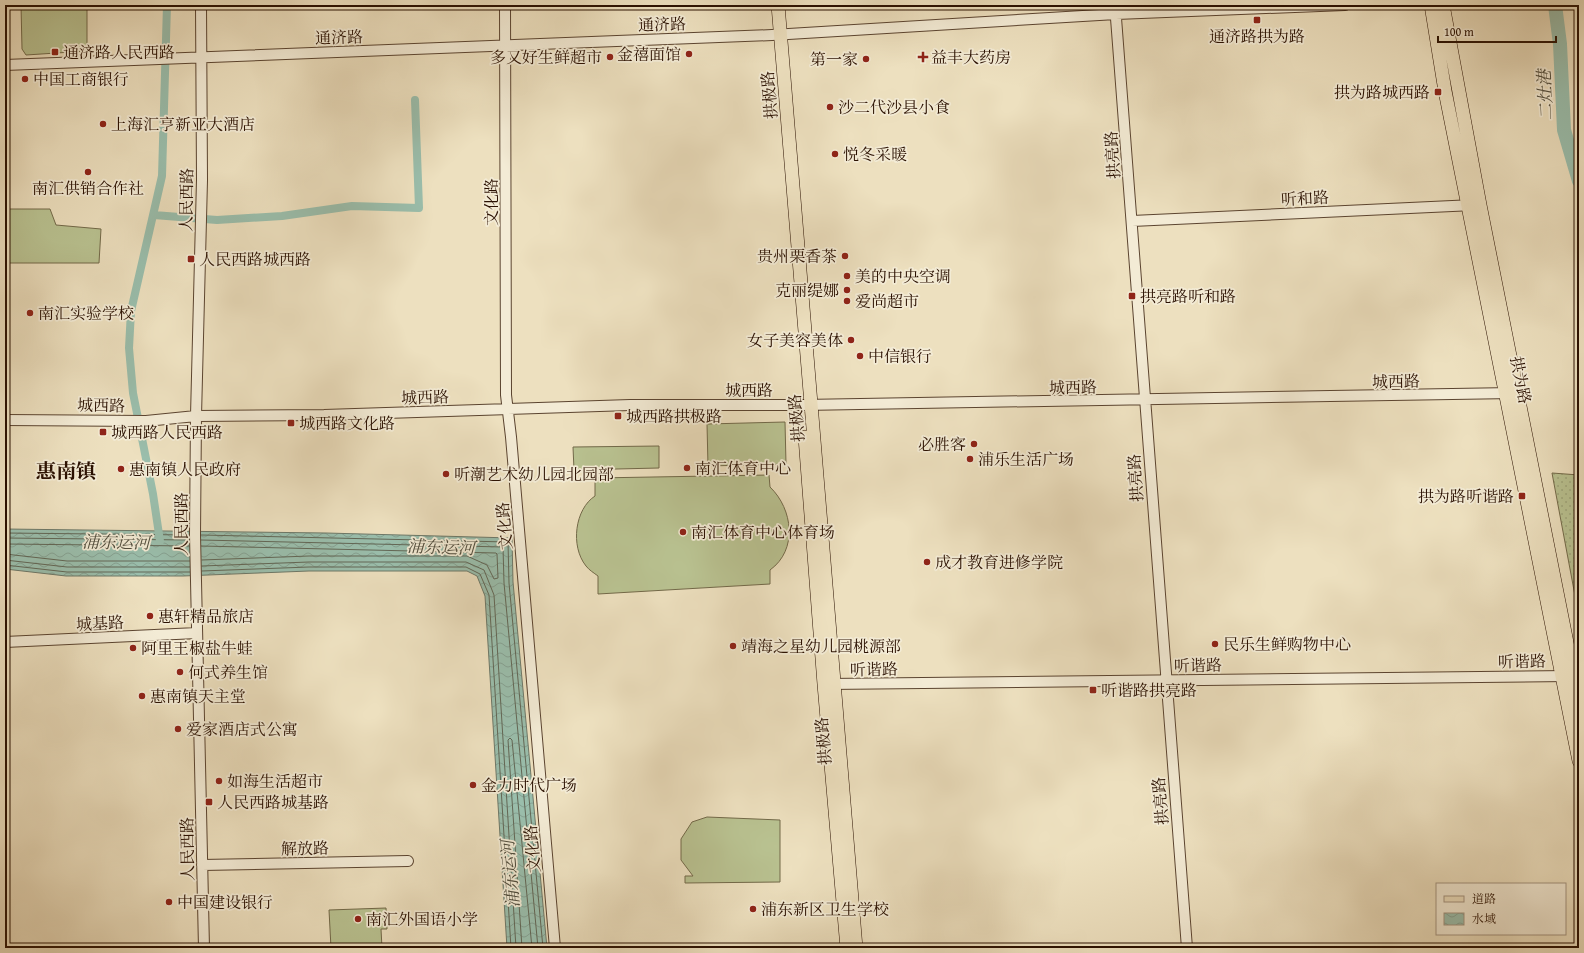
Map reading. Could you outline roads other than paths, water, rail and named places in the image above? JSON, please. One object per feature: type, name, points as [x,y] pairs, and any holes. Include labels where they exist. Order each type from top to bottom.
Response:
[{"type":"main road","name":"拱极路","points":[[770,5],[777,35]]},
{"type":"main road","name":"拱极路","points":[[778,5],[777,35],[829,684],[847,948]]},
{"type":"main road","name":"拱为路","points":[[1431,5],[1445,91],[1475,205]]},
{"type":"main road","name":"拱为路","points":[[1443,5],[1475,205],[1568,676],[1579,761]]},
{"type":"main road","name":"拱为路","points":[[1568,676],[1579,703]]},
{"type":"main road","name":"拱极路","points":[[829,684],[856,948]]},
{"type":"street","name":"人民西路","points":[[201,5],[201,191],[195,535],[204,948]]},
{"type":"street","name":"文化路","points":[[505,5],[506,388],[555,948]]},
{"type":"street","name":"通济路","points":[[5,65],[777,35],[1116,9],[1345,5]]},
{"type":"street","name":"拱亮路","points":[[1116,9],[1139,295],[1144,400],[1165,681],[1187,948]]},
{"type":"street","name":"听和路","points":[[1132,221],[1475,205]]},
{"type":"street","name":"城西路","points":[[5,420],[135,421],[196,416],[324,415],[630,405],[807,405],[1512,393]]},
{"type":"street","name":"城基路","points":[[5,642],[197,633]]},
{"type":"street","name":"听谐路","points":[[829,684],[1568,676]]},
{"type":"street","name":"解放路","points":[[202,865],[408,861]]},
{"type":"water","name":"浦东运河","points":[[5,529],[326,533],[512,538],[513,582],[547,948],[507,948],[485,596],[477,576],[467,571],[309,571],[183,576],[66,576],[5,569]]},
{"type":"waterway","points":[[160,541],[153,494],[133,393],[129,348],[131,311],[162,176],[167,5]]},
{"type":"waterway","name":"二灶港","points":[[1555,5],[1560,44],[1564,130],[1579,181]]},
{"type":"waterway","points":[[154,215],[217,220],[282,216],[352,206],[419,208],[415,100]]},
{"type":"place","name":"通济路拱为路","points":[[1257,20]]},
{"type":"place","name":"通济路人民西路","points":[[55,52]]},
{"type":"place","name":"金禧面馆","points":[[689,54]]},
{"type":"place","name":"多又好生鲜超市","points":[[610,57]]},
{"type":"place","name":"益丰大药房","points":[[923,57]]},
{"type":"place","name":"第一家","points":[[866,59]]},
{"type":"place","name":"中国工商银行","points":[[25,79]]},
{"type":"place","name":"拱为路城西路","points":[[1438,92]]},
{"type":"place","name":"沙二代沙县小食","points":[[830,107]]},
{"type":"place","name":"上海汇亨新亚大酒店","points":[[103,124]]},
{"type":"place","name":"悦冬采暖","points":[[835,154]]},
{"type":"place","name":"南汇供销合作社","points":[[88,172]]},
{"type":"place","name":"贵州栗香茶","points":[[845,256]]},
{"type":"place","name":"人民西路城西路","points":[[191,259]]},
{"type":"place","name":"美的中央空调","points":[[847,276]]},
{"type":"place","name":"克丽缇娜","points":[[847,290]]},
{"type":"place","name":"拱亮路听和路","points":[[1132,296]]},
{"type":"place","name":"爱尚超市","points":[[847,301]]},
{"type":"place","name":"南汇实验学校","points":[[30,313]]},
{"type":"place","name":"女子美容美体","points":[[851,340]]},
{"type":"place","name":"中信银行","points":[[860,356]]},
{"type":"place","name":"城西路拱极路","points":[[618,416]]},
{"type":"place","name":"城西路文化路","points":[[291,423]]},
{"type":"place","name":"城西路人民西路","points":[[103,432]]},
{"type":"place","name":"必胜客","points":[[974,444]]},
{"type":"place","name":"浦乐生活广场","points":[[970,459]]},
{"type":"place","name":"南汇体育中心","points":[[687,468]]},
{"type":"place","name":"惠南镇人民政府","points":[[121,469]]},
{"type":"place","name":"听潮艺术幼儿园北园部","points":[[446,474]]},
{"type":"place","name":"拱为路听谐路","points":[[1522,496]]},
{"type":"place","name":"南汇体育中心体育场","points":[[683,532]]},
{"type":"place","name":"成才教育进修学院","points":[[927,562]]},
{"type":"place","name":"惠轩精品旅店","points":[[150,616]]},
{"type":"place","name":"民乐生鲜购物中心","points":[[1215,644]]},
{"type":"place","name":"靖海之星幼儿园桃源部","points":[[733,646]]},
{"type":"place","name":"阿里王椒盐牛蛙","points":[[133,648]]},
{"type":"place","name":"何式养生馆","points":[[180,672]]},
{"type":"place","name":"听谐路拱亮路","points":[[1093,690]]},
{"type":"place","name":"惠南镇天主堂","points":[[142,696]]},
{"type":"place","name":"爱家酒店式公寓","points":[[178,729]]},
{"type":"place","name":"如海生活超市","points":[[219,781]]},
{"type":"place","name":"金力时代广场","points":[[473,785]]},
{"type":"place","name":"人民西路城基路","points":[[209,802]]},
{"type":"place","name":"中国建设银行","points":[[169,902]]},
{"type":"place","name":"浦东新区卫生学校","points":[[753,909]]},
{"type":"place","name":"南汇外国语小学","points":[[358,919]]},
{"type":"district","name":"惠南镇","points":[[66,471]]}]
